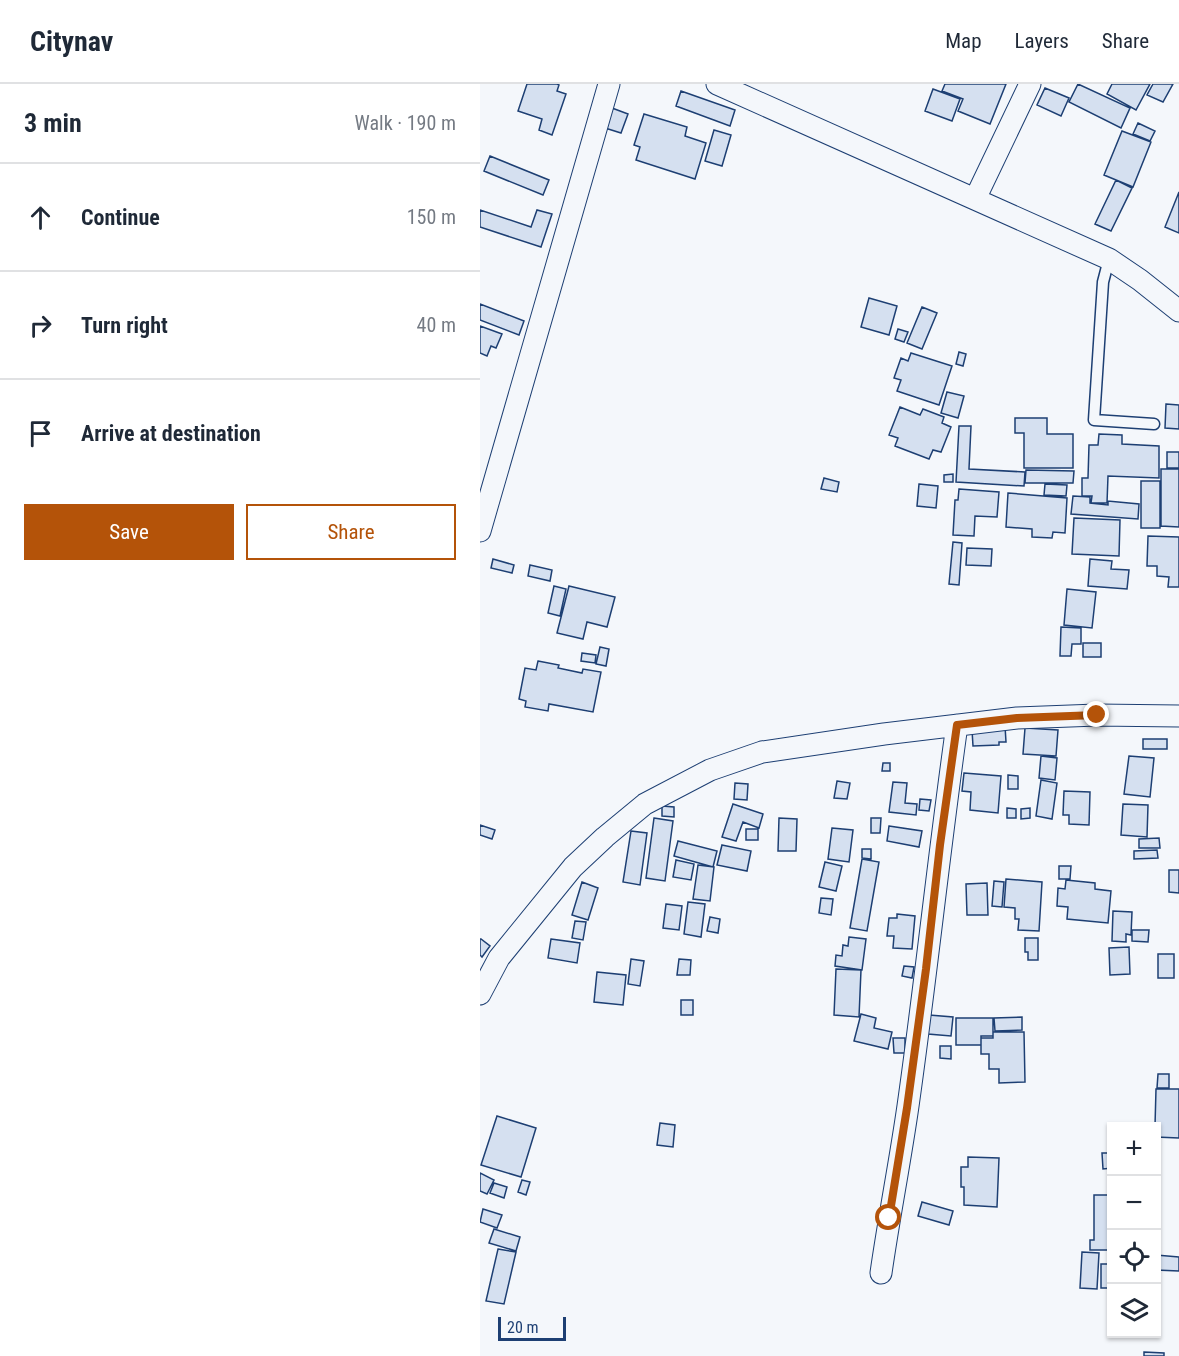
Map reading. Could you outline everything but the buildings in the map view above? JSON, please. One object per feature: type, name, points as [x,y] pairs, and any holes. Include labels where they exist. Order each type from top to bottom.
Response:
[{"type":"street","points":[[480,531],[609,84]]},
{"type":"street","points":[[717,84],[1109,260],[1140,280],[1179,311]]},
{"type":"street","points":[[975,199],[1030,84]]},
{"type":"street","points":[[480,994],[499,958],[573,867],[645,804],[710,770],[762,752],[1017,718],[1097,715],[1179,716]]},
{"type":"street","points":[[880,1273],[907,1108],[957,725]]},
{"type":"lane","points":[[1109,260],[1103,282],[1094,420],[1154,424]]},
{"type":"route","points":[[889,1218],[907,1108],[957,725],[1017,718],[1097,715]]}]
